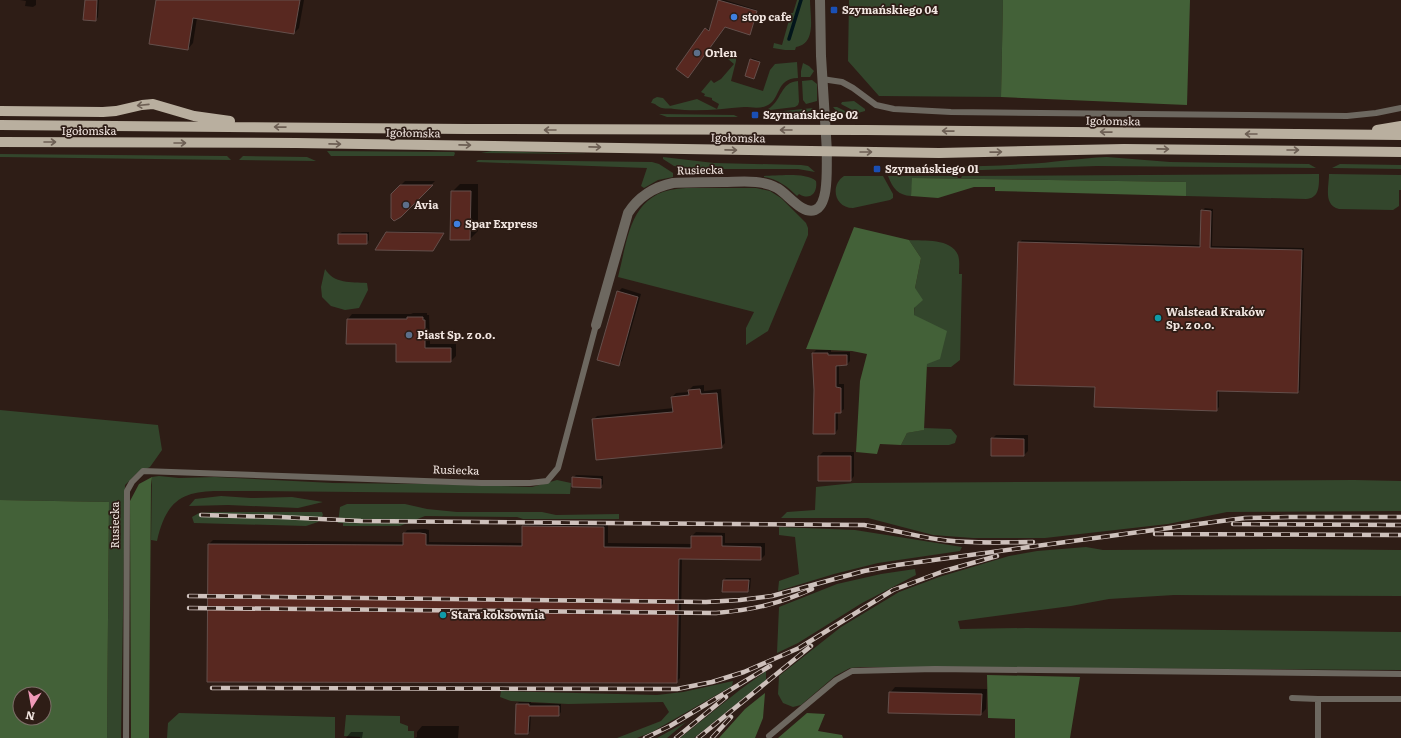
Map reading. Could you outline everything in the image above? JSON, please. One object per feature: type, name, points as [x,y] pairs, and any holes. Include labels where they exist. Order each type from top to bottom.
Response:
[{"type":"main road","points":[[0,111],[103,112],[153,104],[194,116],[264,127]]},
{"type":"main road","name":"Igołomska","points":[[0,125],[497,130],[825,130],[1401,135]]},
{"type":"main road","points":[[1346,135],[1401,126]]},
{"type":"main road","name":"Igołomska","points":[[0,143],[352,144],[939,153],[1124,149],[1401,152]]},
{"type":"main road","points":[[1347,151],[1401,158]]},
{"type":"street","points":[[820,0],[826,152]]},
{"type":"street","name":"Rusiecka","points":[[596,325],[628,213],[634,204],[644,195],[661,185],[674,182],[757,182],[772,185],[778,188],[806,210],[815,210],[820,206],[826,188],[826,152]]},
{"type":"lane","points":[[822,79],[847,84],[872,103],[884,107],[951,112],[1347,116],[1376,113],[1401,108]]},
{"type":"lane","name":"Rusiecka","points":[[126,738],[127,491],[132,482],[143,472],[481,483],[530,483],[547,481],[558,468],[596,325]]},
{"type":"lane","points":[[770,736],[836,680],[852,671],[935,669],[1401,674]]},
{"type":"lane","points":[[1292,698],[1401,699]]},
{"type":"lane","points":[[1318,698],[1318,738]]},
{"type":"green space","points":[[797,0],[810,0],[811,28],[807,41],[803,45],[796,47],[795,50],[773,48],[774,43],[782,45],[791,13],[793,13]]},
{"type":"green space","points":[[849,0],[1003,0],[1001,97],[879,96],[848,61]]},
{"type":"green space","points":[[1003,0],[1190,0],[1187,105],[1001,97]]},
{"type":"green space","points":[[736,55],[731,81],[763,91],[770,70],[775,64],[797,62],[798,78],[785,82],[774,100],[766,106],[761,107],[709,110],[691,110],[664,108],[651,103],[653,99],[657,97],[663,98],[670,106],[697,99],[717,109],[719,104],[712,100],[712,98],[704,96],[705,94],[701,92],[711,80],[714,83],[721,79],[734,64],[728,59]]},
{"type":"green space","points":[[803,63],[814,71],[810,77],[801,77]]},
{"type":"green space","points":[[812,80],[817,84],[817,101],[806,104],[803,100],[802,81]]},
{"type":"green space","points":[[798,81],[798,105],[795,107],[768,109],[773,106],[784,88],[792,82]]},
{"type":"green space","points":[[854,101],[865,109],[865,111],[858,113],[841,104],[842,102]]},
{"type":"green space","points":[[833,107],[837,107],[855,117],[840,115]]},
{"type":"green space","points":[[813,108],[805,115],[800,117],[771,117],[774,112]]},
{"type":"green space","points":[[659,114],[734,115],[738,117],[667,117]]},
{"type":"green space","points":[[327,151],[455,153],[454,156],[331,156]]},
{"type":"green space","points":[[492,151],[590,154],[481,153]]},
{"type":"green space","points":[[0,154],[227,156],[231,160],[0,157]]},
{"type":"green space","points":[[243,156],[307,157],[316,161],[239,160]]},
{"type":"green space","points":[[663,157],[714,163],[801,165],[808,166],[815,172],[798,169],[687,169],[674,166],[663,159]]},
{"type":"green space","points":[[1107,157],[1170,162],[1309,164],[1316,168],[1097,166],[983,170],[907,170],[901,166],[1009,165]]},
{"type":"green space","points":[[478,160],[652,162],[659,164],[673,173],[673,177],[658,180],[644,188],[641,186],[647,168],[476,162]]},
{"type":"green space","points":[[1340,164],[1401,165],[1401,169],[1332,168]]},
{"type":"green space","points":[[1319,174],[1319,186],[1316,194],[1311,198],[1306,199],[1186,196],[1186,182],[913,178],[911,196],[899,193],[888,176],[957,176],[958,178],[961,178],[962,176]]},
{"type":"green space","points":[[1329,174],[1401,175],[1399,206],[1393,210],[1339,209],[1334,207],[1329,200],[1328,195]]},
{"type":"green space","points":[[764,176],[805,176],[816,181],[816,189],[810,196],[807,197],[799,194],[797,196],[782,184]]},
{"type":"green space","points":[[844,176],[883,176],[893,194],[893,198],[890,200],[853,208],[847,207],[838,200],[836,195],[837,185]]},
{"type":"green space","points":[[912,178],[1186,182],[1186,196],[995,191],[995,187],[974,187],[938,198],[911,196]]},
{"type":"green space","points":[[686,188],[756,188],[770,191],[781,198],[806,223],[808,228],[808,235],[768,331],[746,345],[746,328],[754,312],[618,277],[630,230],[635,217],[643,206],[653,197],[667,191]]},
{"type":"green space","points":[[854,227],[909,240],[921,258],[915,288],[923,300],[914,308],[914,315],[947,331],[940,359],[927,364],[924,430],[907,433],[901,445],[880,444],[877,454],[856,452],[860,381],[867,354],[852,351],[806,349]]},
{"type":"green space","points":[[909,240],[943,243],[950,246],[958,255],[959,274],[962,274],[960,360],[951,367],[927,367],[914,315],[915,288],[921,258]]},
{"type":"green space","points":[[325,269],[329,274],[338,280],[367,283],[368,290],[359,308],[345,310],[331,306],[322,297],[321,287]]},
{"type":"green space","points":[[0,410],[158,425],[162,450],[150,467],[137,473],[125,485],[121,738],[107,738],[109,502],[0,500]]},
{"type":"green space","points":[[924,428],[951,429],[957,436],[955,443],[949,445],[901,445],[907,433],[923,430]]},
{"type":"green space","points":[[159,476],[179,478],[215,477],[333,483],[532,487],[557,480],[571,483],[570,494],[199,492],[187,495],[177,501],[169,510],[162,523],[157,541],[151,540],[152,477]]},
{"type":"green space","points":[[152,477],[149,738],[131,738],[130,501],[139,484]]},
{"type":"green space","points":[[1401,481],[1401,511],[1227,512],[1168,524],[1045,538],[973,538],[933,535],[868,518],[781,518],[787,512],[815,510],[816,487],[854,483]]},
{"type":"green space","points":[[221,496],[251,498],[292,497],[323,502],[298,508],[228,505],[189,506],[195,499]]},
{"type":"green space","points":[[0,500],[109,502],[107,738],[0,738]]},
{"type":"green space","points":[[347,504],[405,504],[427,509],[457,512],[542,512],[556,515],[619,514],[619,519],[523,519],[517,517],[425,516],[400,526],[343,526],[343,523],[338,523],[340,507]]},
{"type":"green space","points":[[322,512],[323,515],[318,522],[306,526],[194,523],[192,517],[199,513]]},
{"type":"green space","points":[[779,527],[855,530],[962,547],[960,551],[878,563],[834,574],[778,591],[779,581],[799,574],[795,537],[779,535]]},
{"type":"green space","points":[[1086,547],[1103,550],[1401,550],[1401,596],[1174,595],[1109,599],[1071,606],[958,621],[960,629],[1026,628],[1401,632],[1401,670],[861,667],[850,668],[835,676],[801,705],[793,707],[783,703],[778,694],[779,676],[841,627],[899,592],[939,577],[1009,556],[1037,551]]},
{"type":"green space","points":[[915,569],[916,575],[862,603],[798,643],[777,653],[779,607],[837,584],[881,574]]},
{"type":"green space","points":[[766,671],[766,680],[694,738],[680,738],[741,689]]},
{"type":"green space","points":[[987,675],[1080,677],[1070,738],[1015,738],[1015,719],[988,718]]},
{"type":"green space","points":[[733,681],[732,686],[652,732],[637,738],[617,738],[661,721],[669,712],[663,702],[568,704],[511,701],[500,697],[501,691],[657,695],[683,692]]},
{"type":"green space","points":[[765,693],[763,718],[755,738],[719,738],[745,709]]},
{"type":"green space","points":[[179,713],[335,717],[335,738],[167,738],[168,723]]},
{"type":"green space","points":[[807,713],[825,714],[818,731],[842,735],[843,738],[778,738]]},
{"type":"green space","points":[[346,715],[400,716],[400,723],[408,726],[408,731],[414,731],[414,738],[360,738],[344,736]]},
{"type":"green space","points":[[686,722],[667,738],[657,738]]},
{"type":"building","points":[[85,0],[97,0],[96,21],[83,20]]},
{"type":"building","points":[[156,0],[300,0],[294,34],[193,18],[188,50],[149,44]]},
{"type":"building","points":[[718,0],[757,11],[750,35],[725,27],[688,78],[676,69],[705,28],[709,31]]},
{"type":"building","points":[[750,59],[760,62],[754,79],[745,76]]},
{"type":"building","points":[[400,185],[433,185],[401,217],[394,221],[391,218],[391,194]]},
{"type":"building","points":[[451,191],[471,191],[470,240],[450,240]]},
{"type":"building","name":"Walstead Kraków Sp. z o.o.","points":[[1201,210],[1211,211],[1210,248],[1302,250],[1298,393],[1217,391],[1217,411],[1094,407],[1095,387],[1014,385],[1018,242],[1200,247]]},
{"type":"building","points":[[386,232],[444,233],[433,251],[375,250]]},
{"type":"building","points":[[338,234],[367,234],[367,244],[338,244]]},
{"type":"building","points":[[617,291],[638,297],[619,366],[597,360]]},
{"type":"building","points":[[407,317],[423,317],[423,320],[425,320],[425,348],[451,348],[451,362],[396,362],[396,344],[346,344],[347,319],[407,319]]},
{"type":"building","points":[[812,353],[847,355],[847,365],[836,366],[836,387],[841,388],[841,413],[835,413],[835,434],[813,434],[814,390]]},
{"type":"building","points":[[700,389],[701,394],[717,393],[722,448],[596,460],[592,419],[673,412],[671,397],[689,395],[688,390]]},
{"type":"building","points":[[991,438],[1024,439],[1024,456],[991,456]]},
{"type":"building","points":[[818,456],[851,456],[851,481],[818,481]]},
{"type":"building","points":[[572,477],[601,479],[601,488],[572,487]]},
{"type":"building","name":"Stara koksownia","points":[[522,526],[604,527],[604,547],[691,548],[691,536],[722,536],[722,546],[761,547],[761,560],[679,559],[677,683],[207,682],[208,544],[403,545],[403,533],[420,533],[426,534],[426,545],[522,546]]},
{"type":"building","points":[[723,580],[749,580],[748,592],[722,592]]},
{"type":"building","points":[[889,692],[982,694],[981,715],[888,713]]},
{"type":"building","points":[[516,704],[529,704],[529,706],[559,706],[559,716],[529,716],[528,734],[515,734]]},
{"type":"waterway","points":[[789,39],[801,0]]},
{"type":"railway","points":[[201,515],[361,521],[864,525],[933,539],[977,542],[1033,542]]},
{"type":"railway","points":[[189,596],[706,602],[740,600],[772,596],[864,571],[897,565],[1245,518],[1401,517]]},
{"type":"railway","points":[[1233,524],[1401,525]]},
{"type":"railway","points":[[1155,534],[1401,535]]},
{"type":"railway","points":[[212,688],[677,689],[712,682],[744,672],[799,648],[893,590],[944,571],[997,556]]},
{"type":"railway","points":[[189,608],[716,613],[765,606],[788,599],[812,589]]},
{"type":"railway","points":[[698,738],[811,646]]},
{"type":"railway","points":[[645,738],[670,726],[770,666]]},
{"type":"railway","points":[[676,738],[726,697]]},
{"type":"railway","points":[[712,738],[731,717]]},
{"type":"place","name":"Szymańskiego 04","points":[[834,10]]},
{"type":"place","name":"stop cafe","points":[[734,17]]},
{"type":"place","name":"Orlen","points":[[697,53]]},
{"type":"place","name":"Szymańskiego 02","points":[[755,115]]},
{"type":"place","name":"Szymańskiego 01","points":[[877,169]]},
{"type":"place","name":"Avia","points":[[406,205]]},
{"type":"place","name":"Spar Express","points":[[457,224]]},
{"type":"place","name":"Walstead Kraków Sp. z o.o.","points":[[1158,318]]},
{"type":"place","name":"Piast Sp. z o.o.","points":[[409,335]]},
{"type":"place","name":"Stara koksownia","points":[[443,615]]}]
